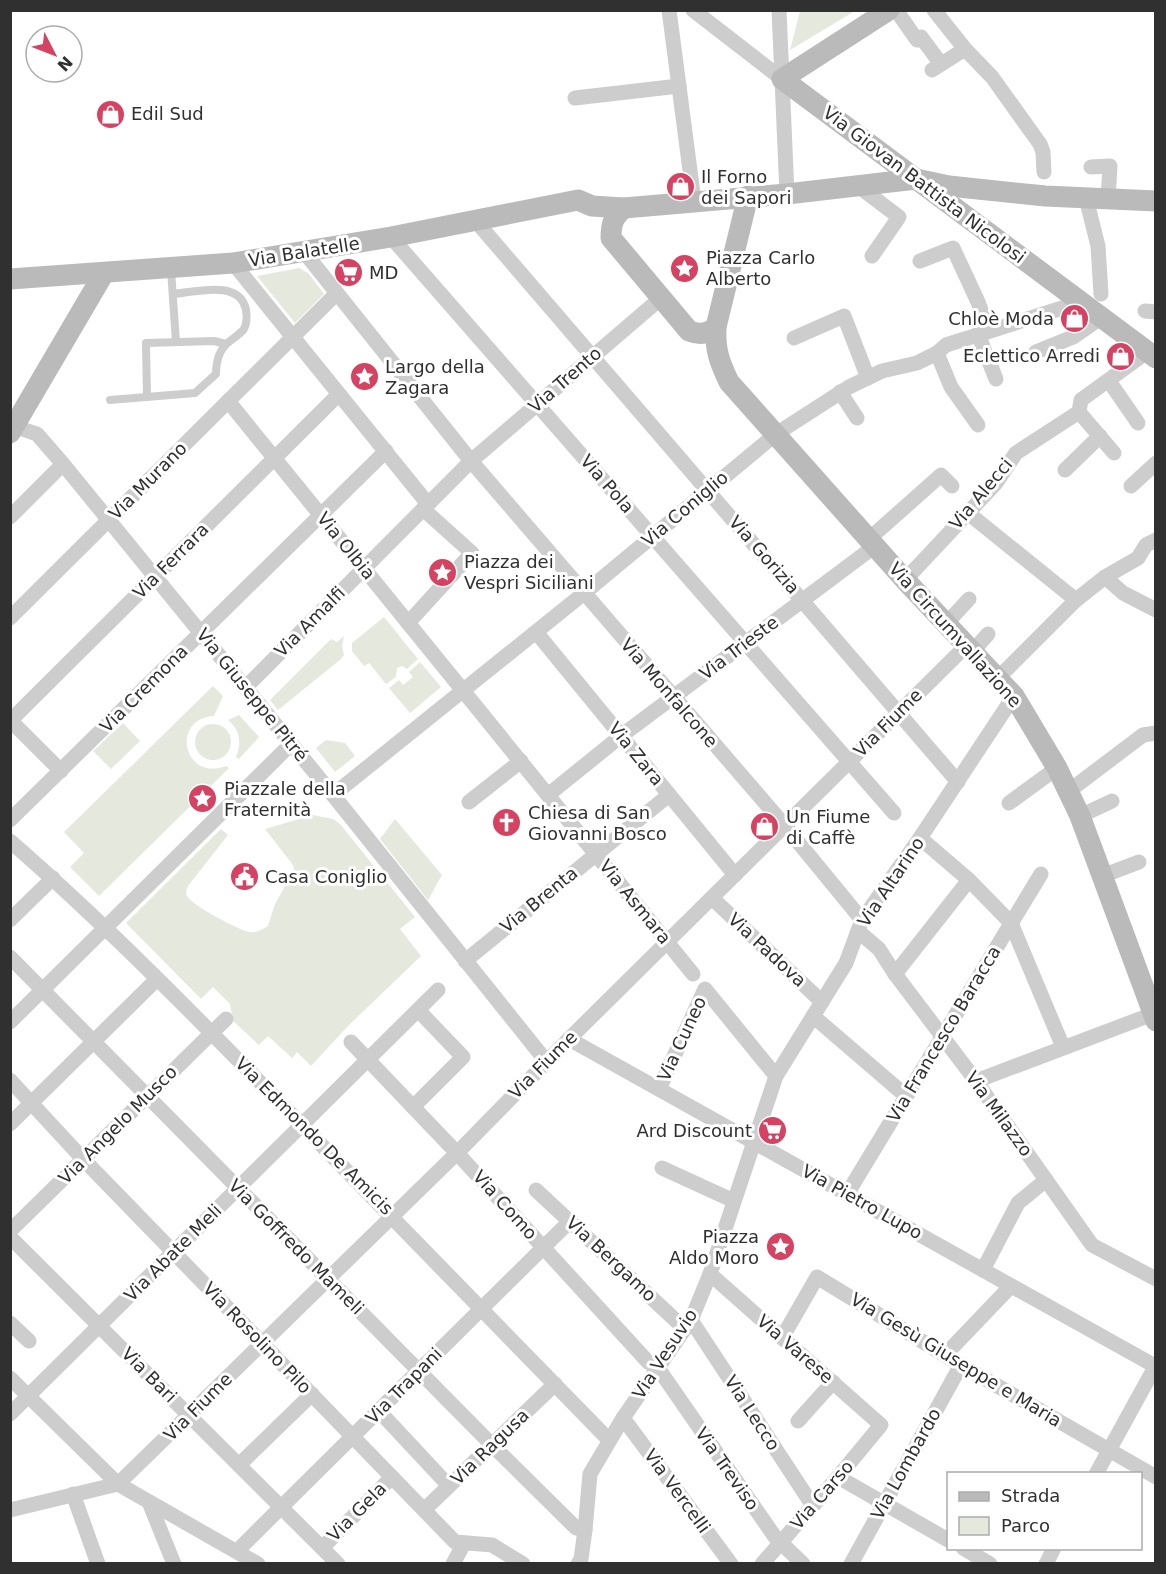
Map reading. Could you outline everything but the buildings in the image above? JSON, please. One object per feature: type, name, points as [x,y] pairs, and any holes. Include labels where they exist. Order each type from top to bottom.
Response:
[{"type":"street","points":[[669,10],[693,196]]},
{"type":"street","name":"Via Giovan Battista Nicolosi","points":[[693,10],[1151,355]]},
{"type":"street","points":[[592,206],[612,238],[658,301],[689,331],[696,334],[706,333],[716,327],[767,195],[782,79],[778,10]]},
{"type":"street","points":[[782,79],[889,10]]},
{"type":"street","points":[[896,10],[917,40],[921,38],[937,67],[964,49]]},
{"type":"street","points":[[934,10],[964,49],[992,77],[1040,144],[1043,152],[1044,172]]},
{"type":"street","points":[[574,98],[679,86]]},
{"type":"street","points":[[1091,167],[1110,166],[1108,199]]},
{"type":"street","points":[[767,195],[916,179],[949,186],[1045,196],[1155,201]]},
{"type":"street","points":[[858,186],[899,217],[872,256]]},
{"type":"street","name":"Via Balatelle","points":[[10,279],[233,263],[305,253],[578,200],[592,206],[624,208],[693,196],[767,195]]},
{"type":"street","points":[[1086,198],[1098,246],[1101,294]]},
{"type":"street","points":[[612,238],[611,226],[614,217],[624,208]]},
{"type":"street","name":"Via Gorizia","points":[[475,220],[958,782]]},
{"type":"street","name":"Via Pola","points":[[391,237],[894,813]]},
{"type":"street","points":[[920,261],[953,248],[978,302],[983,333],[996,379]]},
{"type":"street","name":"Via Monfalcone","points":[[305,253],[584,594],[784,826],[860,926]]},
{"type":"street","points":[[233,263],[289,340],[382,454],[426,506],[472,553],[408,623]]},
{"type":"street","points":[[12,428],[104,273]]},
{"type":"street","name":"Via Murano","points":[[10,618],[337,293]]},
{"type":"street","name":"Via Trento","points":[[426,506],[537,404],[658,301]]},
{"type":"street","name":"Via Coniglio","points":[[333,795],[584,594],[776,434],[840,392],[882,371],[917,363],[937,353],[946,345],[1081,302]]},
{"type":"street","points":[[794,338],[844,315],[868,378]]},
{"type":"street","points":[[1036,352],[1073,337],[1102,317]]},
{"type":"street","name":"Via Circumvallazione","points":[[716,327],[717,355],[729,381],[905,580],[1014,696],[1057,768],[1080,816],[1154,1018]]},
{"type":"street","points":[[937,353],[951,387],[978,425]]},
{"type":"street","name":"Via Alecci","points":[[905,580],[996,483],[1016,453],[1079,412],[1081,400],[1151,355]]},
{"type":"street","points":[[1109,381],[1138,423]]},
{"type":"street","points":[[840,392],[857,418]]},
{"type":"street","name":"Via Ferrara","points":[[11,720],[336,397]]},
{"type":"street","name":"Via Olbia","points":[[228,401],[463,690]]},
{"type":"street","points":[[1079,412],[1114,453]]},
{"type":"street","name":"Via Giuseppe Pitré","points":[[12,428],[37,434],[63,464],[246,687],[546,1062]]},
{"type":"street","points":[[1065,470],[1100,436]]},
{"type":"street","name":"Via Cremona","points":[[10,820],[382,454]]},
{"type":"street","points":[[1131,486],[1155,462]]},
{"type":"street","points":[[10,517],[63,464]]},
{"type":"street","name":"Via Trieste","points":[[548,795],[621,736],[803,600],[872,542],[941,475],[952,486]]},
{"type":"street","name":"Via Amalfi","points":[[246,687],[426,506]]},
{"type":"street","points":[[968,513],[1076,600]]},
{"type":"street","points":[[998,678],[1076,600],[1105,577],[1138,558],[1146,545],[1155,540]]},
{"type":"street","points":[[1105,577],[1122,593],[1155,610]]},
{"type":"street","points":[[946,624],[969,599]]},
{"type":"street","name":"Via Zara","points":[[536,632],[735,875]]},
{"type":"street","name":"Via Fiume","points":[[118,1484],[329,1280],[898,713],[988,634]]},
{"type":"street","name":"Via Asmara","points":[[463,690],[693,974]]},
{"type":"street","name":"Via Altarino","points":[[755,1141],[776,1076],[846,963],[860,926],[1014,696]]},
{"type":"street","points":[[11,720],[61,771]]},
{"type":"street","points":[[1069,791],[1143,735],[1155,733]]},
{"type":"street","points":[[10,1022],[291,744]]},
{"type":"street","points":[[469,802],[521,761]]},
{"type":"street","points":[[1009,803],[1057,768]]},
{"type":"street","name":"Via Brenta","points":[[465,961],[669,795]]},
{"type":"street","points":[[1080,816],[1112,801]]},
{"type":"street","points":[[920,838],[969,880],[1011,923],[1063,1047]]},
{"type":"street","name":"Via Edmondo De Amicis","points":[[10,841],[106,927],[393,1215],[609,1440]]},
{"type":"street","points":[[1102,876],[1139,862]]},
{"type":"street","name":"Via Francesco Baracca","points":[[847,1194],[1041,874]]},
{"type":"street","points":[[10,920],[53,878]]},
{"type":"street","points":[[895,974],[969,880]]},
{"type":"street","name":"Via Padova","points":[[712,898],[822,1002]]},
{"type":"street","name":"Via Milazzo","points":[[860,926],[879,949],[1092,1245],[1155,1279]]},
{"type":"street","name":"Via Goffredo Mameli","points":[[10,957],[492,1445],[576,1528],[585,1530]]},
{"type":"street","points":[[10,1124],[157,979]]},
{"type":"street","name":"Via Cuneo","points":[[658,1089],[705,989],[776,1076]]},
{"type":"street","name":"Via Abate Meli","points":[[10,1414],[438,990]]},
{"type":"street","points":[[413,1107],[463,1057],[418,1010]]},
{"type":"street","points":[[813,1016],[906,1096]]},
{"type":"street","points":[[975,1081],[1063,1047],[1154,1018]]},
{"type":"street","name":"Via Angelo Musco","points":[[10,1231],[226,1019]]},
{"type":"street","name":"Via Pietro Lupo","points":[[569,1039],[1155,1366]]},
{"type":"street","name":"Via Como","points":[[351,1042],[457,1153],[648,1362],[658,1368]]},
{"type":"street","name":"Via Rosolino Pilo","points":[[10,1080],[33,1102],[83,1159],[455,1542],[492,1545],[518,1562]]},
{"type":"street","name":"Via Vesuvio","points":[[582,1562],[590,1474],[623,1418],[688,1324],[710,1274],[755,1141]]},
{"type":"street","points":[[662,1168],[734,1201]]},
{"type":"street","points":[[983,1270],[1018,1203],[1046,1180]]},
{"type":"street","name":"Via Bergamo","points":[[536,1190],[688,1324]]},
{"type":"street","name":"Via Trapani","points":[[237,1551],[570,1221]]},
{"type":"street","name":"Via Bari","points":[[10,1237],[338,1563]]},
{"type":"street","name":"Via Varese","points":[[710,1274],[881,1425]]},
{"type":"street","name":"Via Gesù Giuseppe e Maria","points":[[782,1338],[817,1277],[960,1365],[1155,1477]]},
{"type":"street","points":[[945,1355],[1011,1286]]},
{"type":"street","points":[[10,1323],[29,1341]]},
{"type":"street","name":"Via Lecco","points":[[688,1324],[813,1506]]},
{"type":"street","name":"Via Lombardo","points":[[851,1563],[960,1365]]},
{"type":"street","points":[[1097,1472],[1155,1366]]},
{"type":"street","name":"Via Treviso","points":[[658,1368],[768,1528],[803,1563]]},
{"type":"street","points":[[10,1378],[118,1484],[257,1563]]},
{"type":"street","points":[[798,1421],[833,1382]]},
{"type":"street","name":"Via Ragusa","points":[[424,1510],[555,1384]]},
{"type":"street","points":[[239,1465],[312,1394]]},
{"type":"street","points":[[378,1411],[449,1486]]},
{"type":"street","name":"Via Vercelli","points":[[623,1418],[731,1563]]},
{"type":"street","name":"Via Carso","points":[[762,1563],[881,1425]]},
{"type":"street","name":"Via Gela","points":[[322,1548],[392,1477]]},
{"type":"street","points":[[838,1477],[947,1539]]},
{"type":"street","points":[[10,1509],[118,1484]]},
{"type":"street","points":[[73,1494],[98,1563]]},
{"type":"street","points":[[149,1502],[174,1563]]},
{"type":"street","points":[[453,1563],[464,1543]]},
{"type":"street","points":[[967,1550],[990,1563]]},
{"type":"lane","points":[[171,268],[176,342]]},
{"type":"lane","points":[[110,400],[195,393],[216,374],[216,359],[226,344],[243,329],[247,317],[245,304],[238,294],[225,290],[173,294]]},
{"type":"lane","points":[[147,398],[146,343],[214,341],[226,344]]},
{"type":"green space","points":[[800,10],[855,11],[790,50]]},
{"type":"green space","points":[[299,268],[308,273],[324,294],[295,323],[257,276]]},
{"type":"green space","points":[[384,617],[418,659],[407,669],[402,666],[397,668],[396,677],[386,684],[369,663],[364,666],[352,651],[352,643]]},
{"type":"green space","points":[[344,636],[342,647],[344,655],[341,659],[278,710],[270,700],[331,639],[337,642]]},
{"type":"green space","points":[[420,662],[441,687],[410,713],[389,688],[399,680],[403,685],[413,677],[409,672]]},
{"type":"green space","points":[[213,686],[223,696],[214,716],[200,720],[191,727],[187,737],[187,748],[192,758],[200,765],[211,769],[226,766],[229,768],[99,896],[70,867],[84,853],[64,832]]},
{"type":"green space","points":[[239,715],[259,737],[239,759],[236,757],[239,737],[228,720]]},
{"type":"green space","points":[[123,723],[140,741],[111,769],[93,751]]},
{"type":"green space","points":[[213,724],[225,730],[231,742],[225,754],[213,760],[201,754],[195,742],[201,730]]},
{"type":"green space","points":[[326,740],[345,743],[355,756],[335,772],[316,748]]},
{"type":"green space","points":[[313,815],[333,819],[340,824],[415,917],[400,929],[421,956],[348,1026],[311,1066],[297,1052],[292,1058],[268,1036],[259,1045],[233,1021],[230,1004],[213,987],[201,999],[126,923],[221,829],[228,835],[188,886],[187,896],[206,911],[245,931],[253,932],[268,926],[275,904],[294,870],[293,865],[265,829]]},
{"type":"green space","points":[[395,819],[442,875],[428,900],[380,839]]},
{"type":"place","name":"Edil Sud","points":[[110,114]]},
{"type":"place","name":"Il Forno dei Sapori","points":[[680,187]]},
{"type":"place","name":"Piazza Carlo Alberto","points":[[685,268]]},
{"type":"place","name":"MD","points":[[348,273]]},
{"type":"place","name":"Chloè Moda","points":[[1075,319]]},
{"type":"place","name":"Eclettico Arredi","points":[[1121,356]]},
{"type":"place","name":"Largo della Zagara","points":[[364,377]]},
{"type":"place","name":"Piazza dei Vespri Siciliani","points":[[443,572]]},
{"type":"place","name":"Piazzale della Fraternità","points":[[203,799]]},
{"type":"place","name":"Chiesa di San Giovanni Bosco","points":[[507,823]]},
{"type":"place","name":"Un Fiume di Caffè","points":[[765,827]]},
{"type":"place","name":"Casa Coniglio","points":[[244,877]]},
{"type":"place","name":"Ard Discount","points":[[773,1131]]},
{"type":"place","name":"Piazza Aldo Moro","points":[[780,1247]]}]
